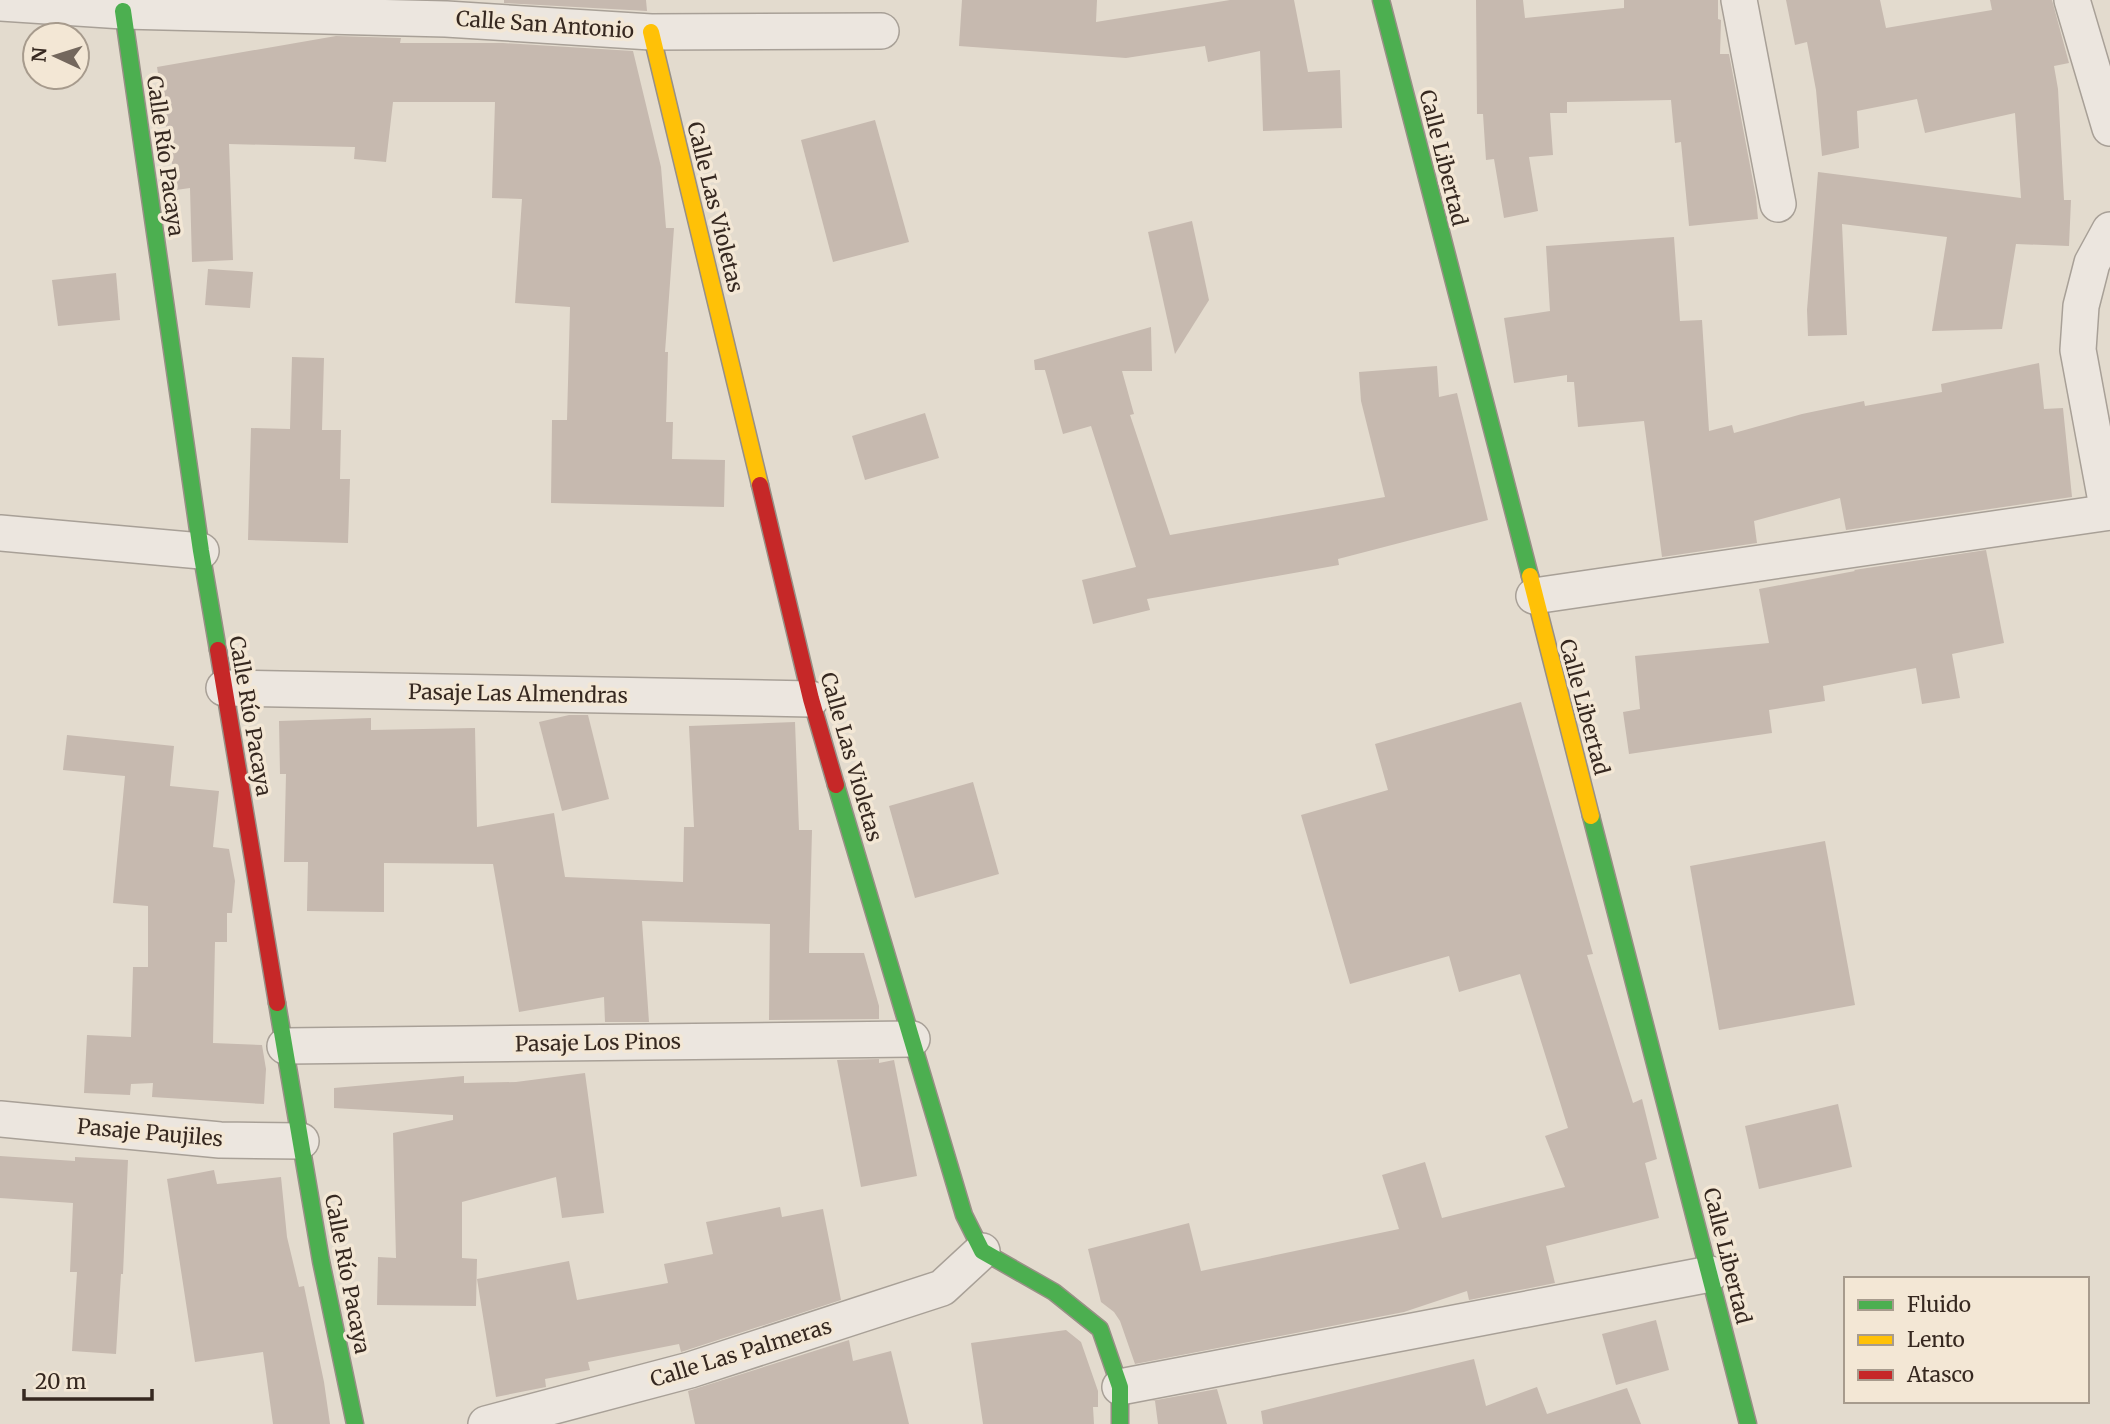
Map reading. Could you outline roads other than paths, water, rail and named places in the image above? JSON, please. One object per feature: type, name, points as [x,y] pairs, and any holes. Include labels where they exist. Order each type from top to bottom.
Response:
[{"type":"street","name":"Calle Libertad","points":[[1381,0],[1748,1424]]},
{"type":"street","points":[[1739,0],[1778,204]]},
{"type":"street","points":[[2072,0],[2110,128]]},
{"type":"street","name":"Calle San Antonio","points":[[19,3],[123,11],[447,9],[651,32],[881,31]]},
{"type":"street","name":"Calle Río Pacaya","points":[[123,11],[201,551],[321,1261],[355,1424]]},
{"type":"street","name":"Calle Las Violetas","points":[[651,32],[811,699],[964,1215],[982,1251]]},
{"type":"street","points":[[1534,596],[2109,512],[2078,350],[2081,306],[2089,274],[2110,230]]},
{"type":"street","points":[[0,533],[201,551]]},
{"type":"street","name":"Pasaje Las Almendras","points":[[224,688],[811,699]]},
{"type":"street","name":"Pasaje Los Pinos","points":[[285,1046],[912,1039]]},
{"type":"street","name":"Pasaje Paujiles","points":[[0,1119],[220,1140],[301,1141]]},
{"type":"street","points":[[982,1251],[1054,1292],[1100,1329],[1119,1387],[1120,1424]]},
{"type":"street","name":"Calle Las Palmeras","points":[[486,1424],[690,1370],[942,1288],[982,1251]]},
{"type":"street","points":[[1119,1387],[1710,1274]]}]
